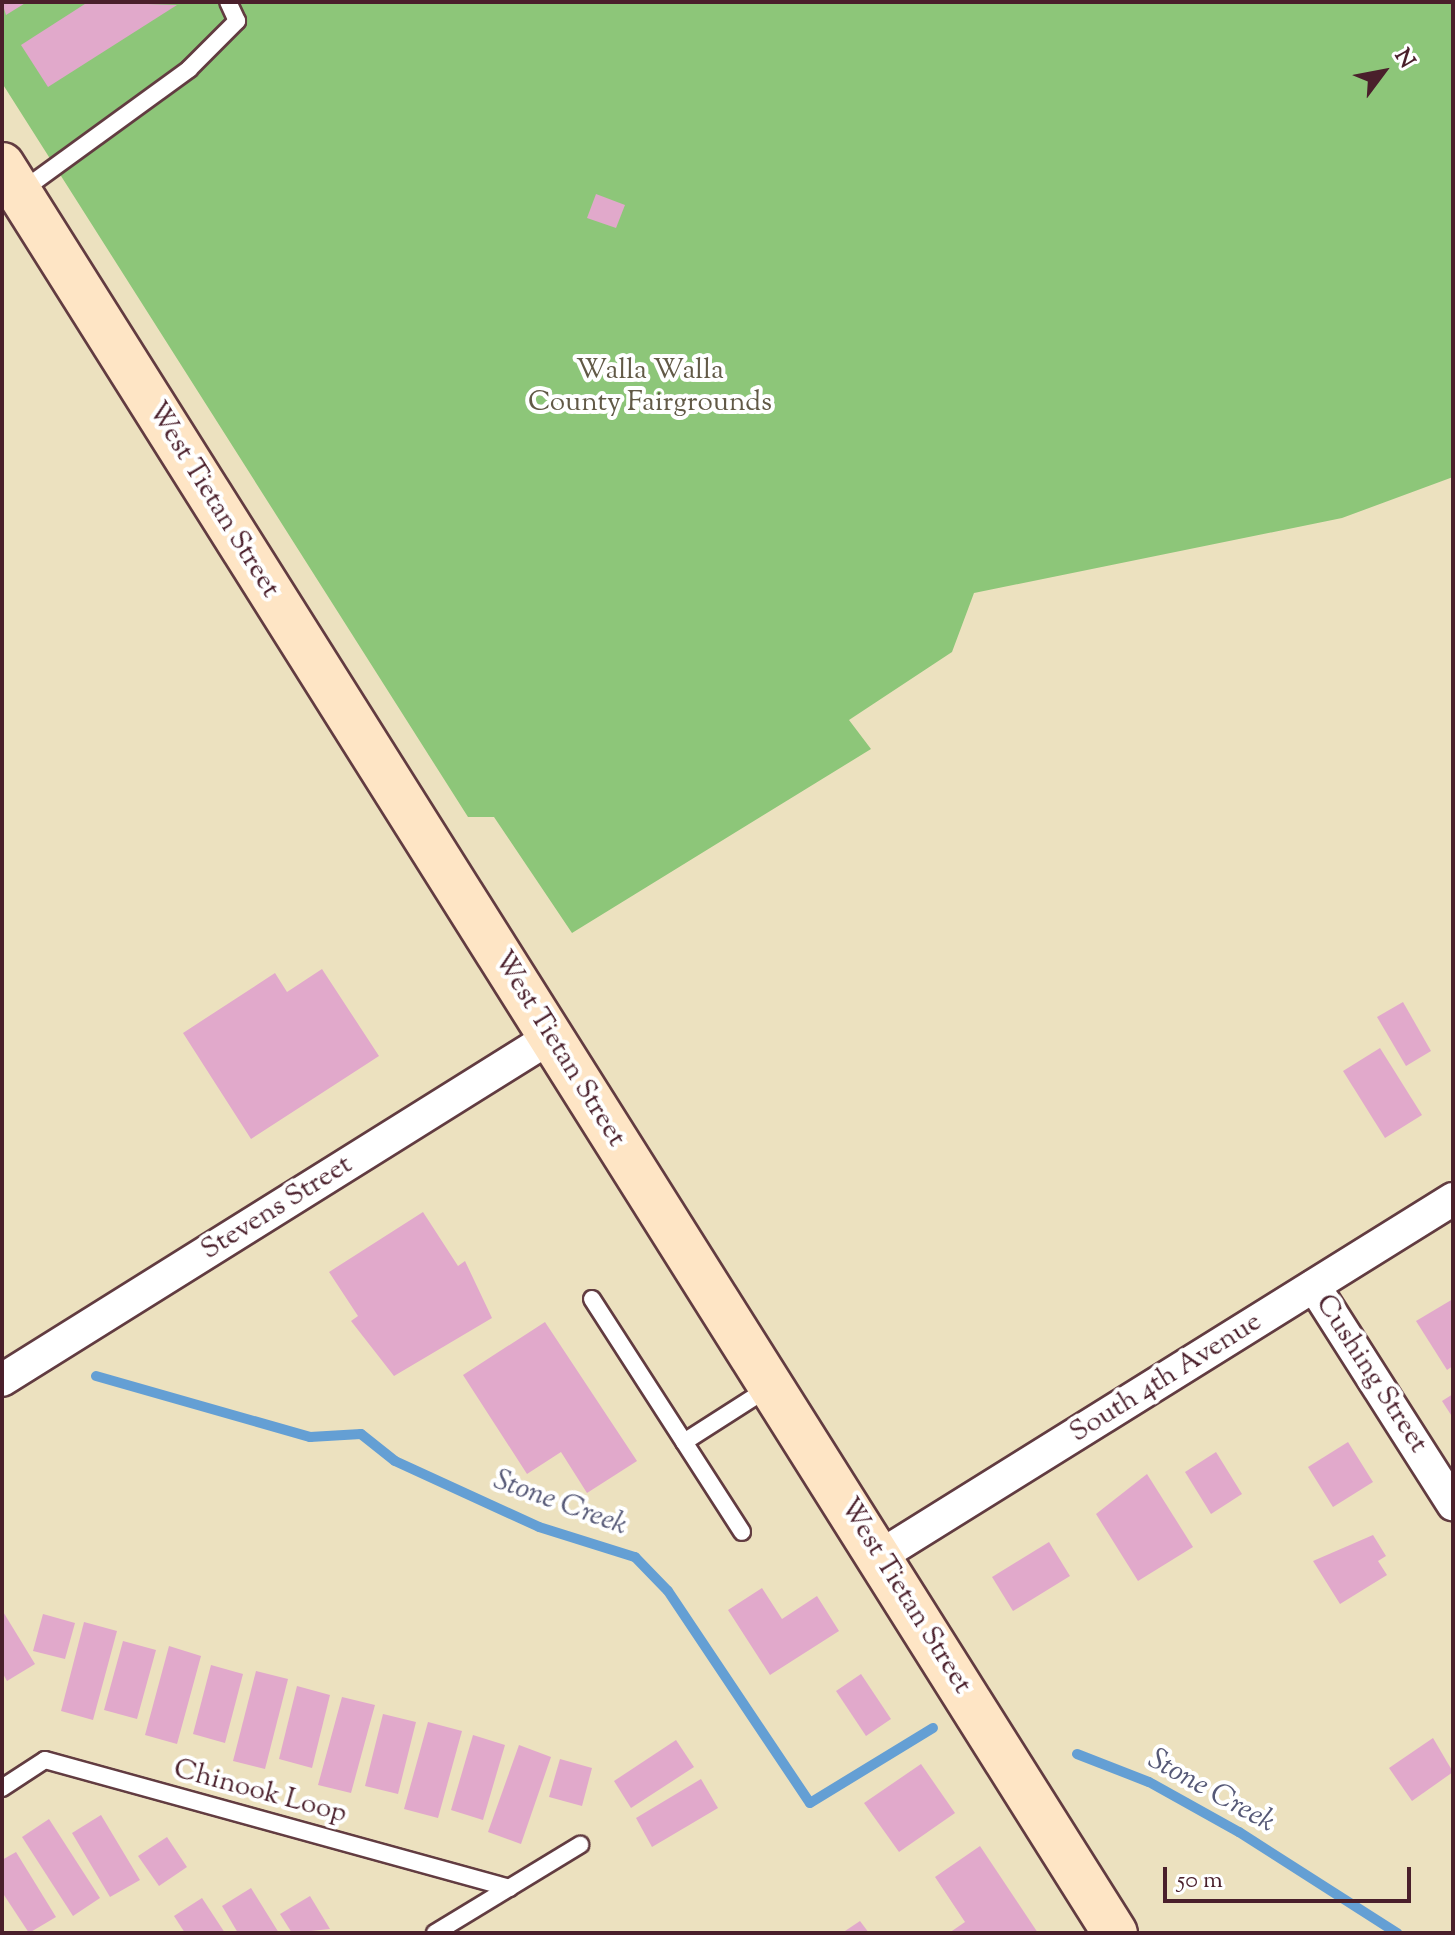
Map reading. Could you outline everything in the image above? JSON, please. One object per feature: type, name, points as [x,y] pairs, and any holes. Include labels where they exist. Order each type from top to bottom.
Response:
[{"type":"main road","name":"West Tietan Street","points":[[11,178],[1115,1933]]},
{"type":"street","name":"Stevens Street","points":[[2,1380],[551,1037]]},
{"type":"street","name":"South 4th Avenue","points":[[880,1556],[1453,1199]]},
{"type":"street","name":"Cushing Street","points":[[1314,1286],[1453,1504]]},
{"type":"lane","points":[[11,178],[189,69],[237,21],[228,2]]},
{"type":"lane","points":[[592,1299],[742,1532]]},
{"type":"lane","points":[[684,1442],[772,1385]]},
{"type":"lane","name":"Chinook Loop","points":[[2,1788],[45,1760],[510,1888]]},
{"type":"lane","points":[[435,1933],[580,1845]]},
{"type":"green space","name":"Walla Walla County Fairgrounds","points":[[2,2],[1453,2],[1453,477],[1342,518],[974,593],[952,652],[849,720],[871,749],[572,933],[494,817],[468,817],[2,83]]},
{"type":"building","points":[[2,2],[27,2],[6,15]]},
{"type":"building","points":[[88,2],[177,5],[48,87],[21,45]]},
{"type":"building","points":[[596,194],[625,205],[616,228],[587,218]]},
{"type":"building","points":[[322,969],[379,1056],[251,1139],[183,1033],[275,973],[287,992]]},
{"type":"building","points":[[1403,1002],[1431,1051],[1406,1066],[1377,1017]]},
{"type":"building","points":[[1380,1048],[1422,1115],[1385,1138],[1343,1071]]},
{"type":"building","points":[[423,1212],[458,1266],[465,1261],[492,1318],[394,1376],[351,1321],[358,1316],[329,1272]]},
{"type":"building","points":[[1453,1299],[1453,1366],[1447,1370],[1416,1321]]},
{"type":"building","points":[[545,1322],[637,1461],[587,1493],[561,1452],[527,1474],[463,1375]]},
{"type":"building","points":[[1453,1394],[1453,1418],[1442,1401]]},
{"type":"building","points":[[1348,1442],[1373,1482],[1333,1507],[1308,1467]]},
{"type":"building","points":[[1216,1452],[1242,1494],[1211,1514],[1185,1472]]},
{"type":"building","points":[[1147,1474],[1193,1547],[1138,1581],[1096,1514]]},
{"type":"building","points":[[1373,1535],[1386,1556],[1378,1561],[1387,1575],[1340,1604],[1313,1561]]},
{"type":"building","points":[[1049,1542],[1070,1576],[1013,1611],[992,1577]]},
{"type":"building","points":[[762,1588],[782,1619],[817,1596],[839,1631],[770,1675],[728,1610]]},
{"type":"building","points":[[2,1610],[35,1664],[7,1681],[2,1672]]},
{"type":"building","points":[[43,1614],[75,1623],[65,1659],[33,1651]]},
{"type":"building","points":[[84,1622],[117,1631],[93,1720],[61,1711]]},
{"type":"building","points":[[123,1641],[156,1650],[137,1719],[104,1710]]},
{"type":"building","points":[[169,1646],[201,1656],[177,1744],[145,1735]]},
{"type":"building","points":[[211,1665],[243,1674],[225,1743],[193,1734]]},
{"type":"building","points":[[256,1671],[288,1679],[265,1769],[233,1761]]},
{"type":"building","points":[[861,1674],[891,1719],[866,1736],[836,1691]]},
{"type":"building","points":[[297,1686],[330,1695],[312,1768],[279,1759]]},
{"type":"building","points":[[342,1697],[375,1705],[351,1793],[318,1785]]},
{"type":"building","points":[[383,1714],[416,1722],[398,1794],[365,1786]]},
{"type":"building","points":[[428,1722],[462,1731],[438,1818],[404,1809]]},
{"type":"building","points":[[473,1735],[505,1745],[483,1820],[451,1810]]},
{"type":"building","points":[[1433,1738],[1453,1772],[1412,1801],[1389,1768]]},
{"type":"building","points":[[676,1740],[694,1767],[631,1808],[614,1781]]},
{"type":"building","points":[[519,1745],[551,1757],[521,1844],[488,1832]]},
{"type":"building","points":[[560,1759],[592,1768],[582,1806],[549,1797]]},
{"type":"building","points":[[921,1764],[955,1813],[899,1852],[864,1803]]},
{"type":"building","points":[[701,1779],[718,1808],[652,1847],[636,1818]]},
{"type":"building","points":[[101,1815],[140,1880],[110,1897],[72,1833]]},
{"type":"building","points":[[49,1819],[100,1898],[73,1916],[22,1837]]},
{"type":"building","points":[[167,1837],[187,1867],[159,1886],[138,1856]]},
{"type":"building","points":[[980,1846],[1038,1933],[949,1933],[965,1922],[935,1877]]},
{"type":"building","points":[[16,1852],[56,1917],[29,1933],[2,1892],[2,1860]]},
{"type":"building","points":[[251,1888],[279,1933],[238,1933],[222,1906]]},
{"type":"building","points":[[310,1896],[330,1929],[292,1933],[280,1914]]},
{"type":"building","points":[[202,1898],[225,1933],[185,1933],[174,1916]]},
{"type":"building","points":[[860,1921],[869,1933],[842,1933]]},
{"type":"waterway","name":"Stone Creek","points":[[96,1376],[310,1437],[361,1434],[395,1461],[539,1527],[635,1557],[668,1591],[810,1803],[933,1728]]},
{"type":"waterway","name":"Stone Creek","points":[[1077,1754],[1149,1782],[1239,1832],[1397,1933]]}]
